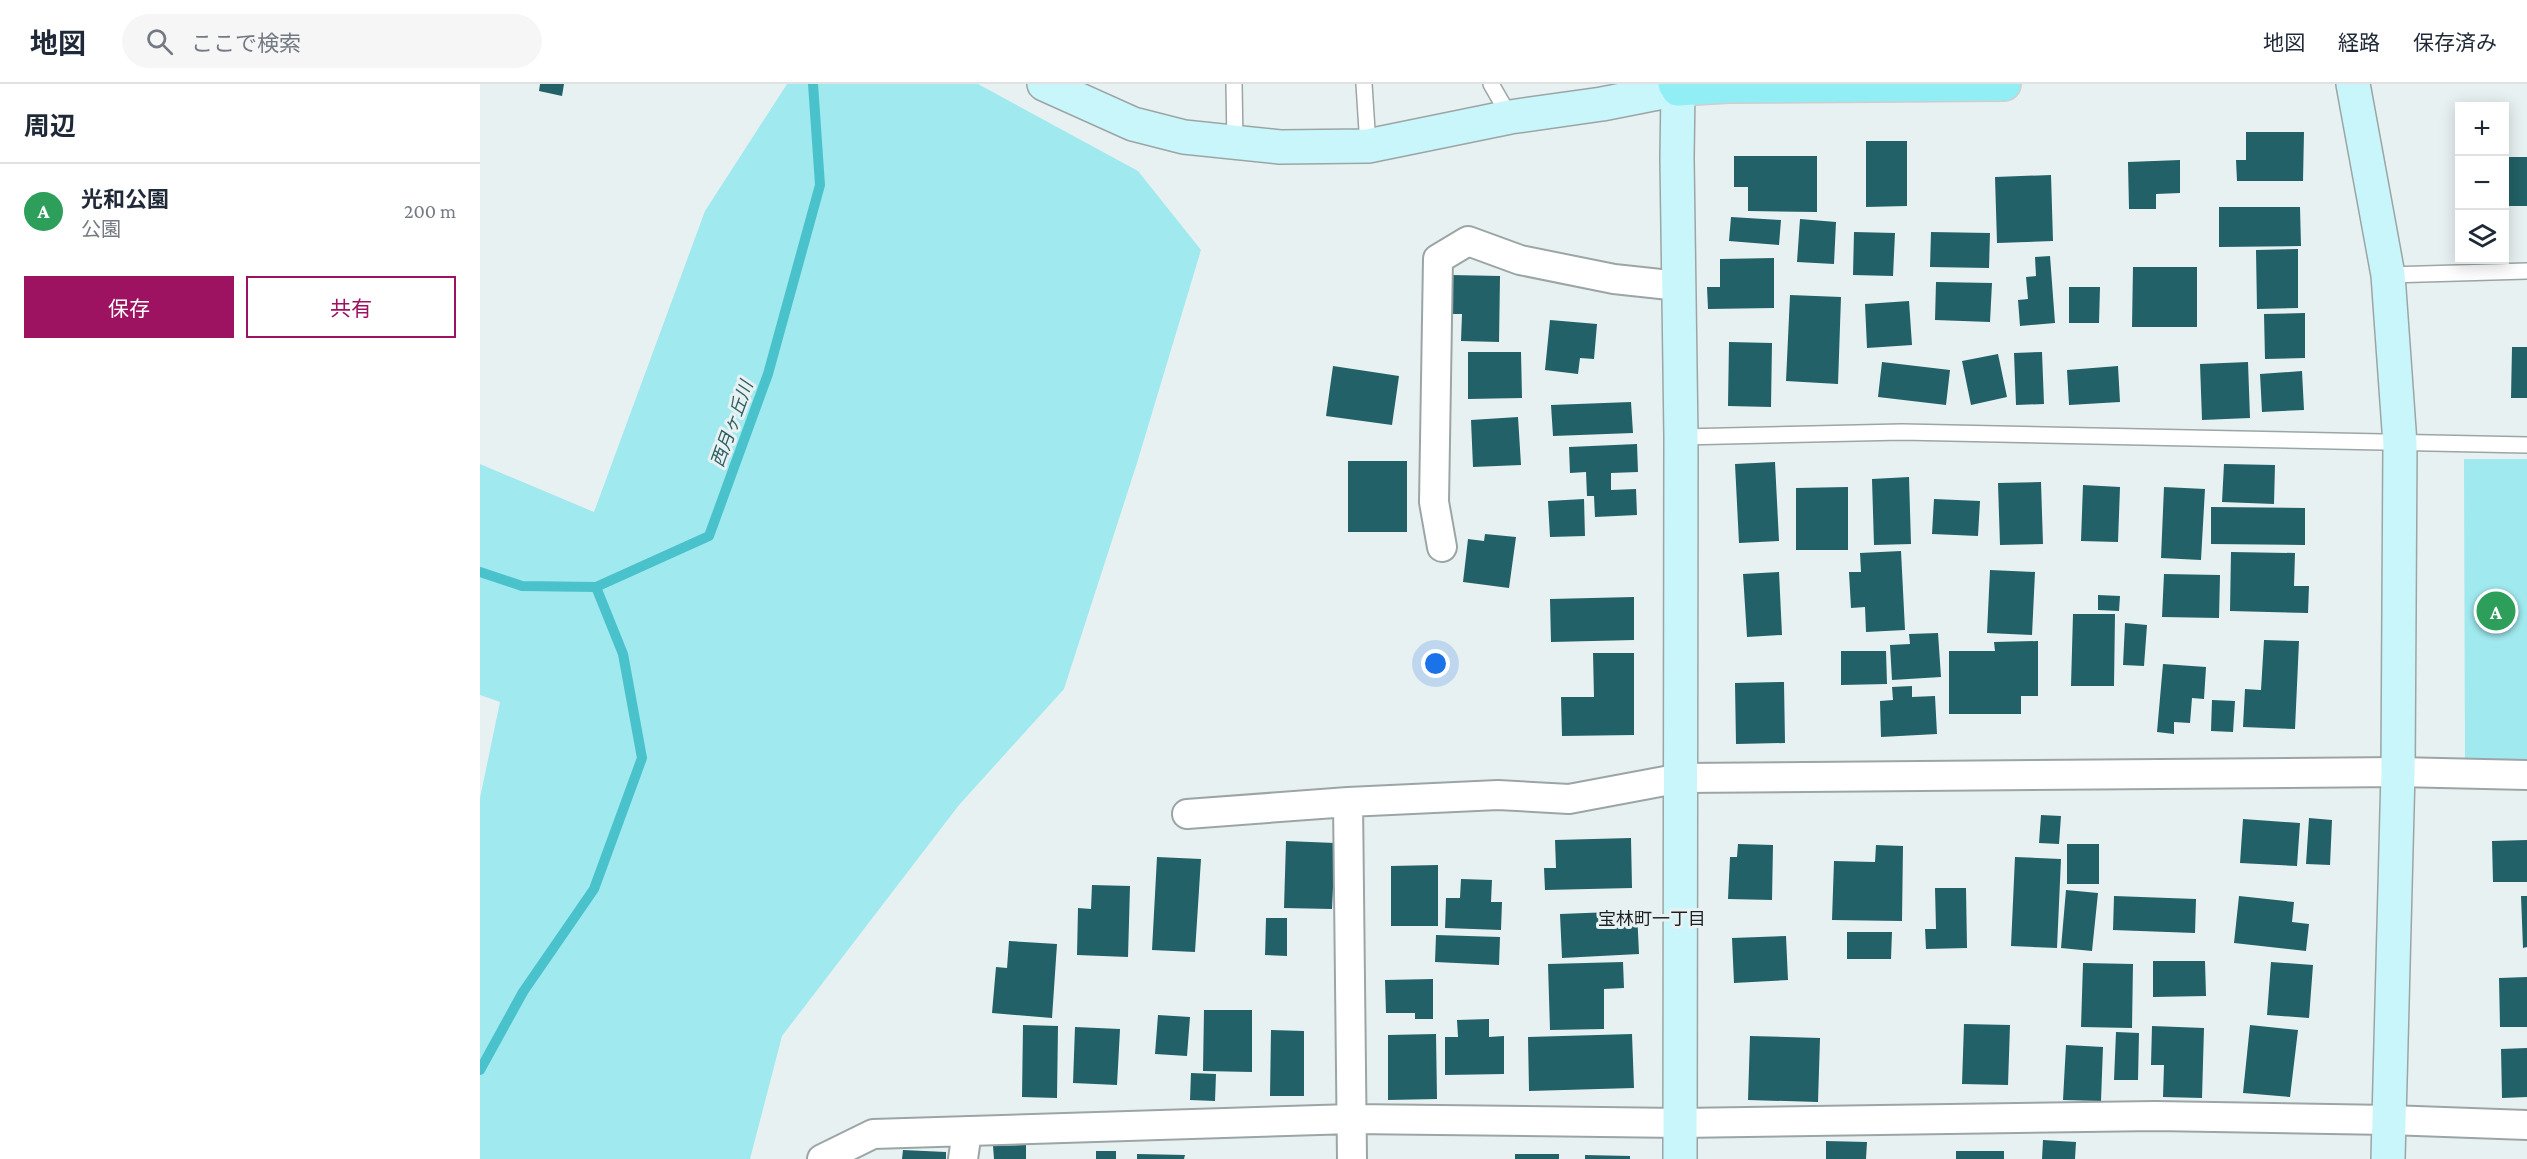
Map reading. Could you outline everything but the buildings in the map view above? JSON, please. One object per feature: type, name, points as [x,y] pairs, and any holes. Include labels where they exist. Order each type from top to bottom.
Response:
[{"type":"main road","points":[[1677,87],[2004,84]]},
{"type":"street","points":[[1044,84],[1132,124],[1184,137],[1280,147],[1368,146],[1510,117],[1602,104],[1677,87],[1682,437],[1680,1159]]},
{"type":"street","points":[[2353,84],[2388,275],[2400,444],[2398,772],[2388,1159]]},
{"type":"street","points":[[1442,547],[1434,502],[1438,259],[1468,241],[1520,260],[1614,279],[1679,286]]},
{"type":"street","points":[[1187,814],[1348,802],[1498,795],[1569,799],[1681,778],[2398,772],[2527,775]]},
{"type":"street","points":[[1348,802],[1352,1159]]},
{"type":"street","points":[[822,1159],[873,1134],[1352,1119],[1680,1123],[2155,1116],[2527,1125]]},
{"type":"street","points":[[963,1159],[967,1131]]},
{"type":"lane","points":[[1234,84],[1235,143]]},
{"type":"lane","points":[[1364,84],[1368,146]]},
{"type":"lane","points":[[1491,84],[1510,117]]},
{"type":"lane","points":[[2388,275],[2527,271]]},
{"type":"lane","points":[[1682,437],[1902,432],[2527,445]]},
{"type":"shaded area","points":[[787,84],[978,84],[1138,171],[1201,250],[1137,463],[1064,689],[959,805],[782,1036],[750,1159],[480,1159],[480,798],[500,702],[480,695],[480,464],[594,512],[705,211]]},
{"type":"shaded area","points":[[2464,459],[2527,459],[2527,763],[2465,764]]},
{"type":"waterway","name":"西月ヶ丘川","points":[[480,572],[522,586],[596,587],[709,536],[768,374],[820,185],[813,84]]},
{"type":"waterway","points":[[480,1070],[523,992],[594,889],[642,758],[623,654],[596,587]]},
{"type":"place","name":"光和公園","points":[[2496,611]]},
{"type":"district","name":"宝林町一丁目","points":[[1652,919]]}]
